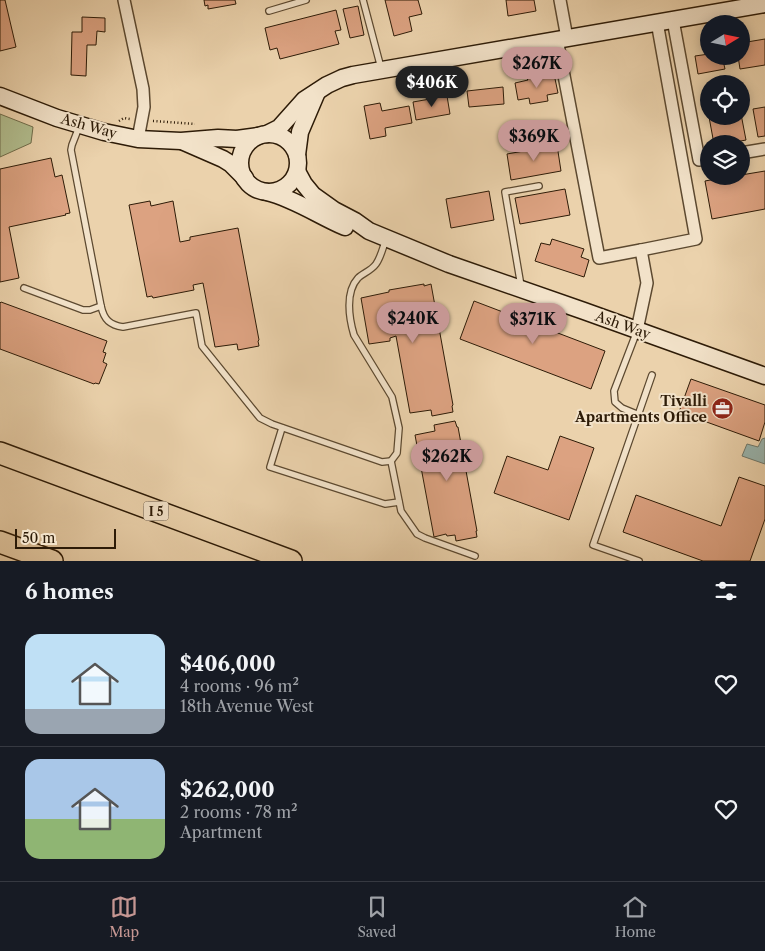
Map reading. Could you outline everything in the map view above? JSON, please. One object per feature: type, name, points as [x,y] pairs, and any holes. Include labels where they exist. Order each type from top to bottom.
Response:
[{"type":"highway","name":"I 5","points":[[0,452],[291,561]]},
{"type":"highway","points":[[0,542],[52,561]]},
{"type":"street","points":[[124,0],[143,89],[144,107],[138,139]]},
{"type":"street","points":[[560,0],[562,38],[599,258],[696,239],[665,21]]},
{"type":"street","points":[[263,135],[277,136],[286,140],[293,146],[297,155],[298,173],[286,187],[277,191],[259,190],[251,186],[245,178],[241,169],[241,153],[245,146],[251,141],[263,135],[279,128],[304,100],[342,78],[665,21],[734,4],[765,4]]},
{"type":"street","points":[[665,21],[700,160]]},
{"type":"street","points":[[297,155],[300,132],[317,92]]},
{"type":"street","name":"Ash Way","points":[[0,96],[57,118],[104,132],[138,139],[182,141],[263,135]]},
{"type":"street","name":"Ash Way","points":[[182,141],[223,159],[245,178]]},
{"type":"street","points":[[750,152],[765,149]]},
{"type":"street","name":"Ash Way","points":[[298,173],[313,195],[368,231],[386,239],[449,264],[765,376]]},
{"type":"street","name":"Ash Way","points":[[268,192],[294,201],[333,222],[353,230],[368,231]]},
{"type":"street","points":[[637,330],[647,283],[641,250]]},
{"type":"lane","points":[[270,11],[306,0]]},
{"type":"lane","points":[[363,0],[381,70]]},
{"type":"lane","points":[[80,125],[71,150],[101,306],[105,318],[113,326],[123,327],[196,313],[202,346],[260,418],[282,428],[382,462],[391,461],[397,453],[399,428],[392,397],[354,334],[349,298],[356,280],[378,262],[386,239]]},
{"type":"lane","points":[[521,288],[505,192],[539,186]]},
{"type":"lane","points":[[24,288],[83,310],[90,310],[101,306]]},
{"type":"lane","points":[[637,330],[614,390],[615,402],[622,408],[639,415]]},
{"type":"lane","points":[[639,561],[594,545],[652,375]]},
{"type":"lane","points":[[282,428],[270,467],[386,504],[399,502]]},
{"type":"lane","points":[[391,461],[401,510],[417,534],[474,556]]},
{"type":"path","points":[[150,121],[196,124]]},
{"type":"green space","points":[[0,114],[33,127],[31,143],[0,157]]},
{"type":"water","points":[[765,438],[765,464],[742,456],[747,444],[758,447],[762,439]]},
{"type":"building","points":[[0,0],[5,0],[16,47],[0,51]]},
{"type":"building","points":[[204,0],[235,0],[236,4],[208,9],[208,5],[205,6]]},
{"type":"building","points":[[385,0],[418,0],[422,14],[409,17],[412,31],[394,36]]},
{"type":"building","points":[[506,0],[534,0],[536,11],[508,16]]},
{"type":"building","points":[[358,6],[364,35],[350,38],[343,9]]},
{"type":"building","points":[[336,10],[341,30],[335,31],[339,44],[280,59],[277,48],[270,50],[265,28]]},
{"type":"building","points":[[82,17],[105,18],[105,32],[97,31],[96,45],[87,45],[86,76],[71,75],[72,32],[82,32]]},
{"type":"building","points":[[765,39],[765,65],[740,69],[739,65],[750,65],[750,42]]},
{"type":"building","points":[[700,55],[700,65],[724,65],[725,69],[698,74],[695,56]]},
{"type":"building","points":[[554,74],[558,93],[547,95],[548,101],[530,104],[529,98],[518,100],[515,83]]},
{"type":"building","points":[[503,87],[504,104],[469,107],[467,91]]},
{"type":"building","points":[[447,96],[450,114],[416,120],[413,102]]},
{"type":"building","points":[[380,103],[382,111],[409,106],[412,123],[385,128],[386,136],[370,139],[364,106]]},
{"type":"building","points":[[765,107],[765,136],[758,137],[753,109]]},
{"type":"building","points":[[710,125],[743,125],[745,135],[712,135]]},
{"type":"building","points":[[557,145],[561,171],[511,180],[507,154]]},
{"type":"building","points":[[51,158],[55,177],[62,175],[70,213],[9,227],[19,278],[0,282],[0,169]]},
{"type":"building","points":[[765,171],[765,209],[712,219],[706,185],[750,185],[750,174]]},
{"type":"building","points":[[565,189],[570,215],[520,224],[515,198]]},
{"type":"building","points":[[489,191],[494,220],[451,228],[446,199]]},
{"type":"building","points":[[150,201],[151,206],[173,201],[180,242],[190,240],[190,237],[238,228],[259,346],[238,350],[237,344],[215,347],[203,283],[193,285],[194,290],[153,298],[152,296],[147,297],[129,205]]},
{"type":"building","points":[[552,239],[584,249],[581,257],[589,260],[584,277],[535,261],[541,243],[550,245]]},
{"type":"building","points":[[424,284],[424,286],[431,284],[453,405],[453,412],[432,416],[431,410],[410,413],[396,336],[390,338],[390,341],[369,344],[361,298],[389,292],[389,290]]},
{"type":"building","points":[[474,301],[605,351],[591,389],[460,339]]},
{"type":"building","points":[[1,302],[107,341],[103,352],[106,353],[103,362],[107,364],[99,384],[94,384],[0,349]]},
{"type":"building","name":"Tivalli Apartments Office","points":[[691,379],[765,405],[765,422],[759,441],[679,412]]},
{"type":"building","points":[[455,421],[458,427],[477,531],[477,537],[456,541],[455,535],[447,536],[446,534],[434,537],[415,435],[435,431],[434,425]]},
{"type":"building","points":[[560,436],[594,448],[569,520],[494,493],[507,456],[548,470]]},
{"type":"building","points":[[739,477],[765,486],[765,519],[750,561],[703,561],[623,532],[636,495],[721,526]]},
{"type":"place","name":"Tivalli Apartments Office","points":[[723,409]]}]
